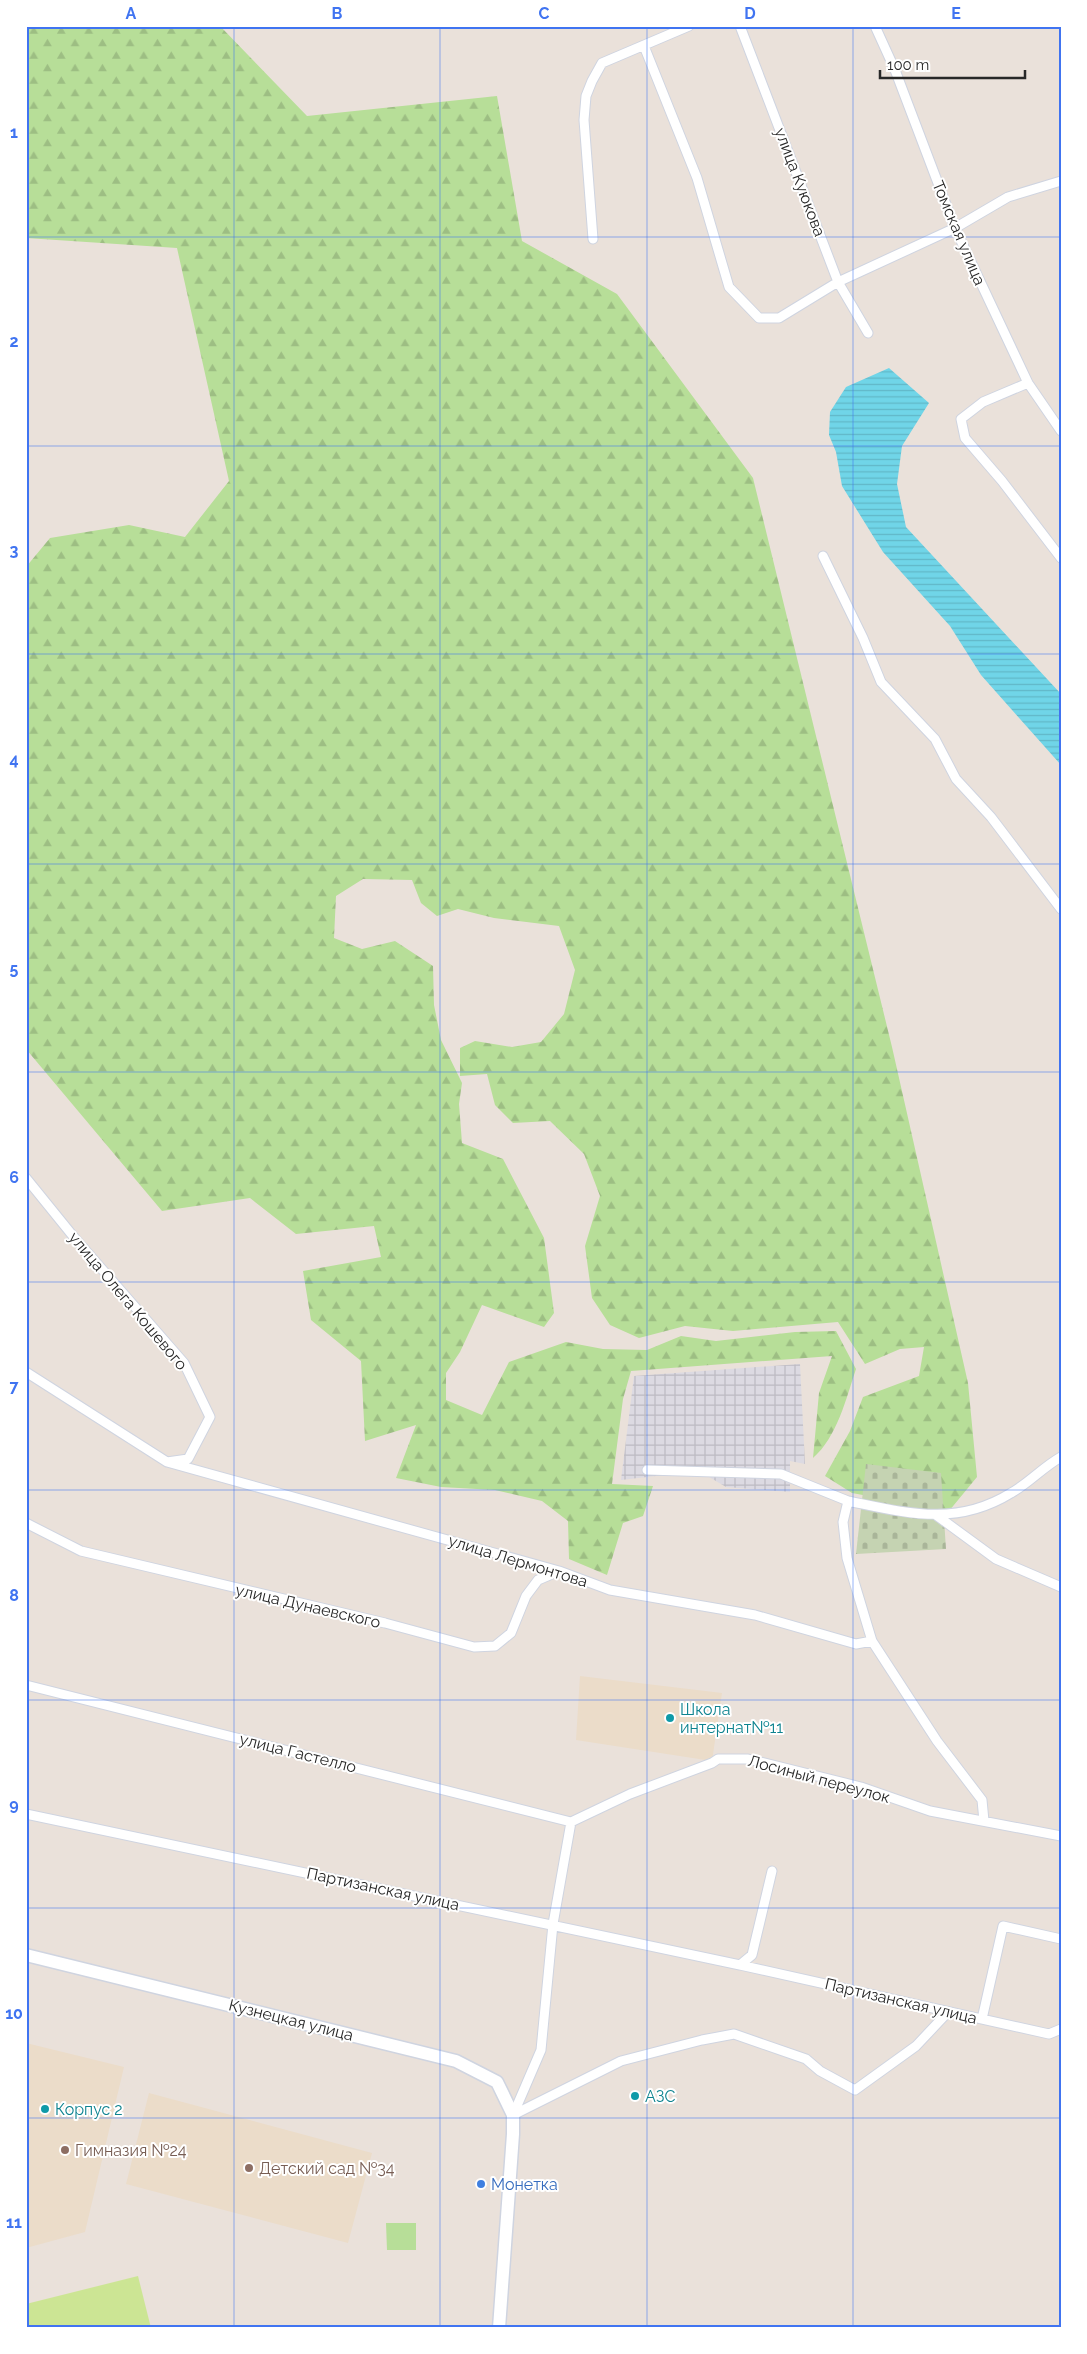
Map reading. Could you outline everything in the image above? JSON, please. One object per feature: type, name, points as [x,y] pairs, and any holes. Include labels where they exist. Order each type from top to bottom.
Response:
[{"type":"main road","name":"Кузнецкая улица","points":[[26,1955],[456,2061],[497,2082],[513,2115],[499,2328]]},
{"type":"street","points":[[593,239],[584,120],[586,96],[602,63],[689,26]]},
{"type":"street","name":"улица Куюкова","points":[[740,26],[838,282],[868,333]]},
{"type":"street","name":"Томская улица","points":[[875,26],[895,70],[955,228],[1028,383],[1061,431]]},
{"type":"street","points":[[644,46],[697,178],[729,287],[759,318],[779,318],[838,282],[955,228],[1008,197],[1061,181]]},
{"type":"street","points":[[1028,383],[983,402],[961,419],[965,438],[1002,481],[1061,558]]},
{"type":"street","points":[[823,556],[863,638],[880,682],[935,739],[956,779],[991,817],[1061,909]]},
{"type":"street","name":"улица Олега Кошевого","points":[[26,1178],[73,1236],[184,1363],[210,1417],[188,1459],[167,1462]]},
{"type":"street","name":"улица Лермонтова","points":[[26,1372],[167,1462],[559,1571],[610,1590],[755,1615],[856,1644],[872,1641]]},
{"type":"street","points":[[647,1470],[781,1474],[848,1501],[936,1515],[963,1514],[993,1504],[1014,1492],[1061,1457]]},
{"type":"street","points":[[848,1501],[844,1522],[847,1558],[872,1641],[937,1741],[982,1800],[984,1821]]},
{"type":"street","points":[[936,1515],[996,1559],[1061,1586]]},
{"type":"street","name":"улица Дунаевского","points":[[26,1523],[81,1551],[385,1623],[474,1647],[495,1646],[511,1633],[526,1596],[538,1580],[559,1571]]},
{"type":"street","name":"улица Гастелло","points":[[26,1685],[571,1822]]},
{"type":"street","name":"Лосиный переулок","points":[[571,1822],[630,1794],[718,1759],[748,1759],[861,1787],[930,1811],[1061,1836]]},
{"type":"street","name":"Партизанская улица","points":[[26,1814],[553,1924],[1049,2034],[1061,2029]]},
{"type":"street","points":[[513,2115],[541,2050],[553,1924],[571,1822]]},
{"type":"street","points":[[740,1965],[752,1955],[772,1870]]},
{"type":"street","points":[[982,2019],[1003,1926],[1061,1939]]},
{"type":"street","points":[[513,2115],[621,2061],[702,2040],[734,2034],[806,2059],[820,2071],[854,2090],[916,2046],[948,2012]]},
{"type":"shaded area","points":[[800,1364],[805,1464],[790,1461],[790,1492],[726,1487],[699,1471],[621,1480],[634,1376]]},
{"type":"shaded area","points":[[580,1676],[722,1693],[712,1761],[576,1740]]},
{"type":"shaded area","name":"Гимназия №24","points":[[26,2043],[124,2067],[85,2232],[26,2248]]},
{"type":"shaded area","name":"Детский сад №34","points":[[149,2093],[372,2153],[348,2243],[126,2184]]},
{"type":"green space","points":[[26,26],[220,26],[307,116],[497,96],[522,241],[617,294],[753,478],[892,1047],[968,1383],[977,1477],[949,1511],[852,1493],[825,1476],[850,1431],[863,1397],[919,1376],[924,1347],[900,1349],[865,1364],[838,1322],[733,1331],[685,1326],[639,1338],[610,1325],[592,1298],[585,1246],[600,1196],[584,1154],[550,1121],[513,1123],[495,1105],[487,1074],[460,1076],[460,1048],[475,1041],[512,1047],[541,1042],[564,1014],[575,970],[559,926],[494,918],[458,909],[437,916],[421,903],[412,880],[363,879],[336,896],[334,938],[362,949],[395,941],[433,966],[434,1005],[441,1040],[462,1083],[459,1104],[462,1143],[503,1159],[544,1238],[554,1313],[544,1327],[482,1305],[460,1352],[446,1373],[446,1400],[482,1415],[509,1362],[566,1342],[603,1349],[647,1350],[681,1336],[716,1341],[795,1332],[836,1331],[856,1369],[835,1429],[813,1458],[819,1393],[832,1356],[631,1371],[623,1399],[612,1484],[653,1486],[643,1516],[623,1523],[607,1575],[569,1559],[568,1521],[542,1501],[495,1490],[441,1487],[396,1478],[416,1425],[365,1441],[361,1361],[311,1320],[303,1271],[381,1257],[374,1226],[296,1234],[250,1198],[162,1211],[26,1049],[26,567],[50,538],[129,525],[185,537],[229,481],[177,248],[26,238]]},
{"type":"green space","points":[[866,1464],[941,1473],[946,1549],[856,1554]]},
{"type":"green space","points":[[386,2223],[416,2223],[416,2250],[387,2250]]},
{"type":"green space","points":[[138,2276],[151,2328],[26,2328],[26,2304]]},
{"type":"water","points":[[889,368],[929,403],[902,446],[897,484],[906,527],[1061,694],[1061,765],[981,675],[950,626],[883,552],[842,486],[836,452],[829,435],[830,412],[846,387]]},
{"type":"place","name":"Школа интернат№11","points":[[670,1718]]},
{"type":"place","name":"АЗС","points":[[635,2096]]},
{"type":"place","name":"Корпус 2","points":[[45,2109]]},
{"type":"place","name":"Гимназия №24","points":[[65,2150]]},
{"type":"place","name":"Детский сад №34","points":[[249,2168]]},
{"type":"place","name":"Монетка","points":[[481,2184]]}]
